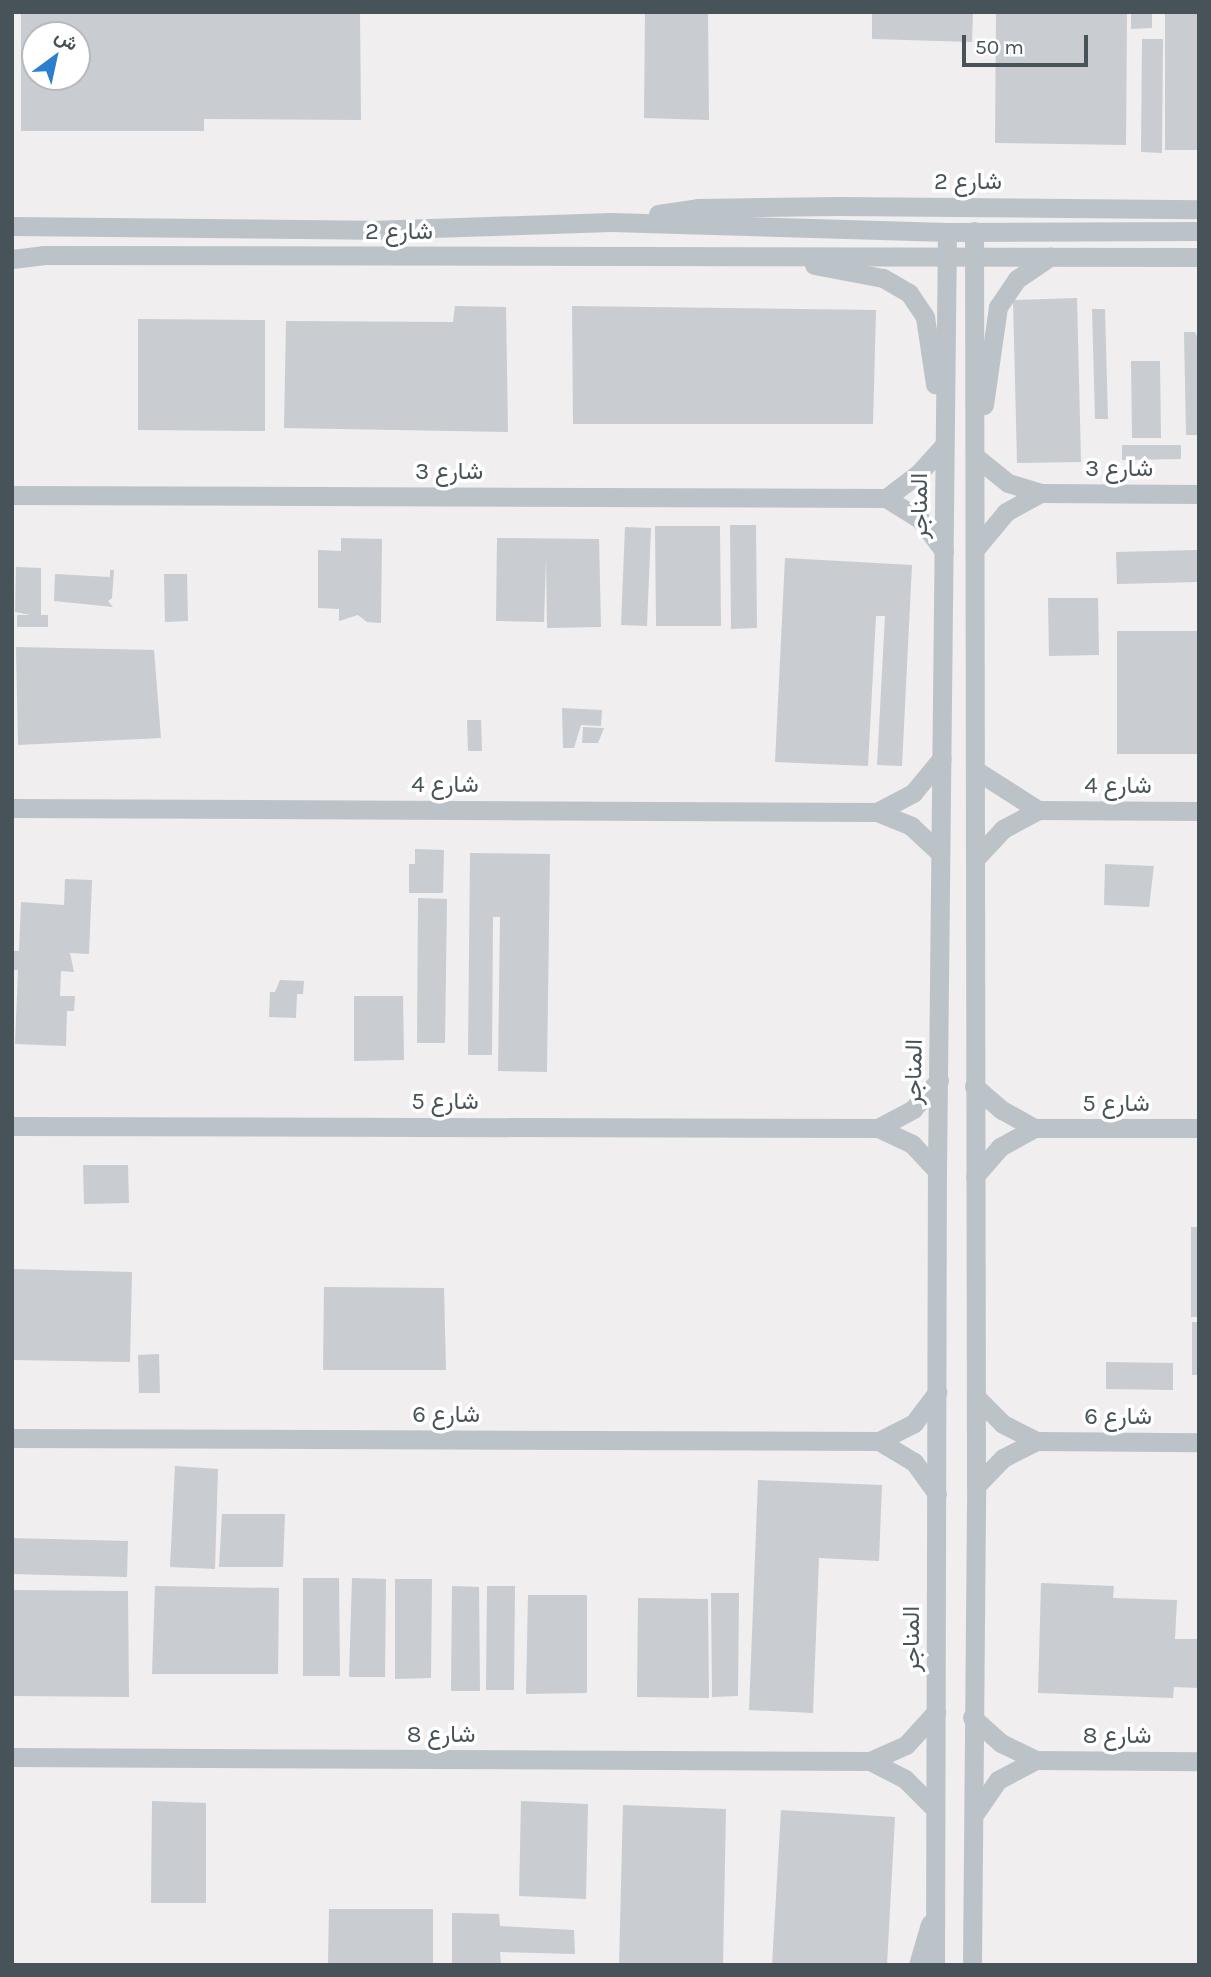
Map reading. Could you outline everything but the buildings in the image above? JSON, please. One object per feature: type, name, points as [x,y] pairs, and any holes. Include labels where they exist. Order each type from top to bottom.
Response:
[{"type":"street","name":"شارع 2","points":[[611,222],[698,208],[1199,209]]},
{"type":"street","name":"شارع 2","points":[[12,226],[370,230],[611,222],[947,232],[1199,231]]},
{"type":"street","points":[[972,1965],[976,1486],[974,1086],[978,433],[974,231]]},
{"type":"street","name":"المناجر","points":[[935,1965],[932,1806],[936,1712],[937,1171],[947,232]]},
{"type":"street","name":"شارع 2","points":[[12,259],[43,255],[1199,257]]},
{"type":"street","name":"شارع 2","points":[[787,257],[883,278],[909,293],[925,317],[933,374],[944,414]]},
{"type":"street","points":[[978,433],[991,377],[998,307],[1017,279],[1051,257]]},
{"type":"street","points":[[944,445],[918,474],[886,498],[920,519],[944,552]]},
{"type":"street","name":"شارع 3","points":[[977,458],[1008,483],[1040,494],[1199,494]]},
{"type":"street","name":"شارع 3","points":[[977,547],[1006,512],[1040,494]]},
{"type":"street","name":"شارع 3","points":[[12,495],[886,498]]},
{"type":"street","name":"شارع 4","points":[[877,811],[913,793],[942,758]]},
{"type":"street","points":[[977,771],[1038,810]]},
{"type":"street","name":"شارع 4","points":[[12,808],[877,811],[911,826],[940,853]]},
{"type":"street","name":"شارع 4","points":[[976,858],[1003,829],[1038,810],[1199,811]]},
{"type":"street","name":"شارع 5","points":[[878,1128],[913,1110],[939,1080]]},
{"type":"street","name":"شارع 5","points":[[974,1086],[1002,1110],[1034,1128]]},
{"type":"street","name":"شارع 5","points":[[12,1126],[878,1128],[912,1144],[937,1171]]},
{"type":"street","name":"شارع 5","points":[[975,1176],[1000,1147],[1034,1128],[1199,1128]]},
{"type":"street","name":"شارع 6","points":[[12,1438],[879,1441],[914,1423],[938,1391]]},
{"type":"street","name":"شارع 6","points":[[976,1398],[1003,1424],[1037,1441],[1199,1442]]},
{"type":"street","points":[[879,1441],[914,1462],[937,1494]]},
{"type":"street","name":"شارع 6","points":[[976,1486],[1003,1458],[1037,1441]]},
{"type":"street","name":"شارع 8","points":[[12,1757],[870,1761],[906,1745],[936,1712]]},
{"type":"street","name":"شارع 8","points":[[972,1717],[1001,1743],[1036,1760],[1199,1761]]},
{"type":"street","name":"شارع 8","points":[[973,1815],[998,1780],[1036,1760]]},
{"type":"street","name":"شارع 8","points":[[870,1761],[905,1779],[932,1806]]},
{"type":"street","name":"المناجر","points":[[918,1965],[934,1914]]}]
